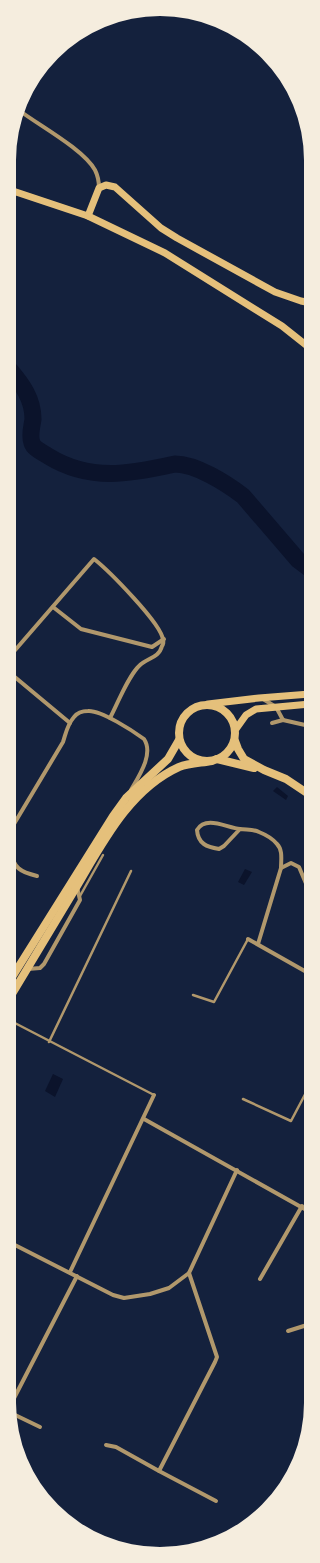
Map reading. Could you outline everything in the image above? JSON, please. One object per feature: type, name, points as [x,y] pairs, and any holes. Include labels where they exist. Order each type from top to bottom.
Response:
[{"type":"main road","points":[[88,216],[99,188],[106,185],[115,187],[161,228],[177,238],[276,292],[304,302]]},
{"type":"main road","points":[[16,192],[88,216],[165,253],[282,326],[304,344]]},
{"type":"main road","points":[[264,770],[215,760],[201,761],[191,757],[179,740],[179,729],[182,719],[189,711],[198,706],[259,698],[304,694]]},
{"type":"main road","points":[[16,988],[77,887],[125,812],[149,788],[168,774],[180,767],[215,760],[230,750],[235,741],[236,729],[234,720],[227,712],[216,705],[208,704]]},
{"type":"main road","points":[[236,729],[250,711],[256,709],[304,705]]},
{"type":"main road","points":[[16,971],[100,833],[126,798],[168,759],[179,740]]},
{"type":"main road","points":[[235,741],[244,759],[264,770],[286,779],[304,791]]},
{"type":"street","points":[[24,114],[82,156],[94,170],[99,188]]},
{"type":"street","points":[[16,649],[94,559],[104,567],[144,610],[160,631],[164,639],[161,650],[156,655],[140,664],[134,672],[110,718]]},
{"type":"street","points":[[52,607],[81,629],[152,647],[164,639]]},
{"type":"street","points":[[152,647],[156,655]]},
{"type":"street","points":[[16,678],[70,723]]},
{"type":"street","points":[[259,698],[276,707],[283,720]]},
{"type":"street","points":[[16,821],[63,742],[70,723],[75,716],[89,710],[110,718],[144,739],[148,744],[145,763],[126,798]]},
{"type":"street","points":[[272,723],[283,720],[304,725]]},
{"type":"street","points":[[240,829],[224,846],[219,849],[204,845],[200,841],[197,830],[200,826],[215,823],[240,829],[250,829],[259,832],[277,844],[282,856],[281,868],[258,944]]},
{"type":"street","points":[[281,868],[291,863],[299,867],[304,879]]},
{"type":"street","points":[[16,866],[25,873],[37,876]]},
{"type":"street","points":[[28,969],[40,968],[44,964],[80,900],[77,887]]},
{"type":"street","points":[[248,939],[304,971]]},
{"type":"street","points":[[70,1272],[144,1119],[154,1095]]},
{"type":"street","points":[[144,1119],[302,1206],[260,1279]]},
{"type":"street","points":[[16,1245],[113,1295],[124,1298],[150,1294],[169,1288],[189,1273],[237,1170]]},
{"type":"street","points":[[159,1471],[216,1362],[217,1357],[189,1273]]},
{"type":"street","points":[[16,1394],[77,1276]]},
{"type":"street","points":[[288,1331],[304,1326]]},
{"type":"street","points":[[16,1416],[40,1427]]},
{"type":"street","points":[[106,1445],[116,1447],[216,1501]]},
{"type":"lane","points":[[80,896],[103,855]]},
{"type":"lane","points":[[49,1042],[131,871]]},
{"type":"lane","points":[[193,995],[214,1002],[248,939]]},
{"type":"lane","points":[[16,1024],[154,1095]]},
{"type":"lane","points":[[243,1099],[291,1121],[304,1096]]},
{"type":"water","points":[[277,787],[288,796],[286,800],[273,791]]},
{"type":"water","points":[[245,869],[252,872],[244,885],[238,882]]},
{"type":"water","points":[[53,1074],[63,1079],[55,1097],[45,1091]]},
{"type":"waterway","points":[[16,377],[23,386],[29,398],[33,412],[31,440],[34,447],[38,450],[64,464],[79,470],[95,473],[126,473],[175,464],[192,467],[220,480],[243,496],[298,560],[304,564]]}]
